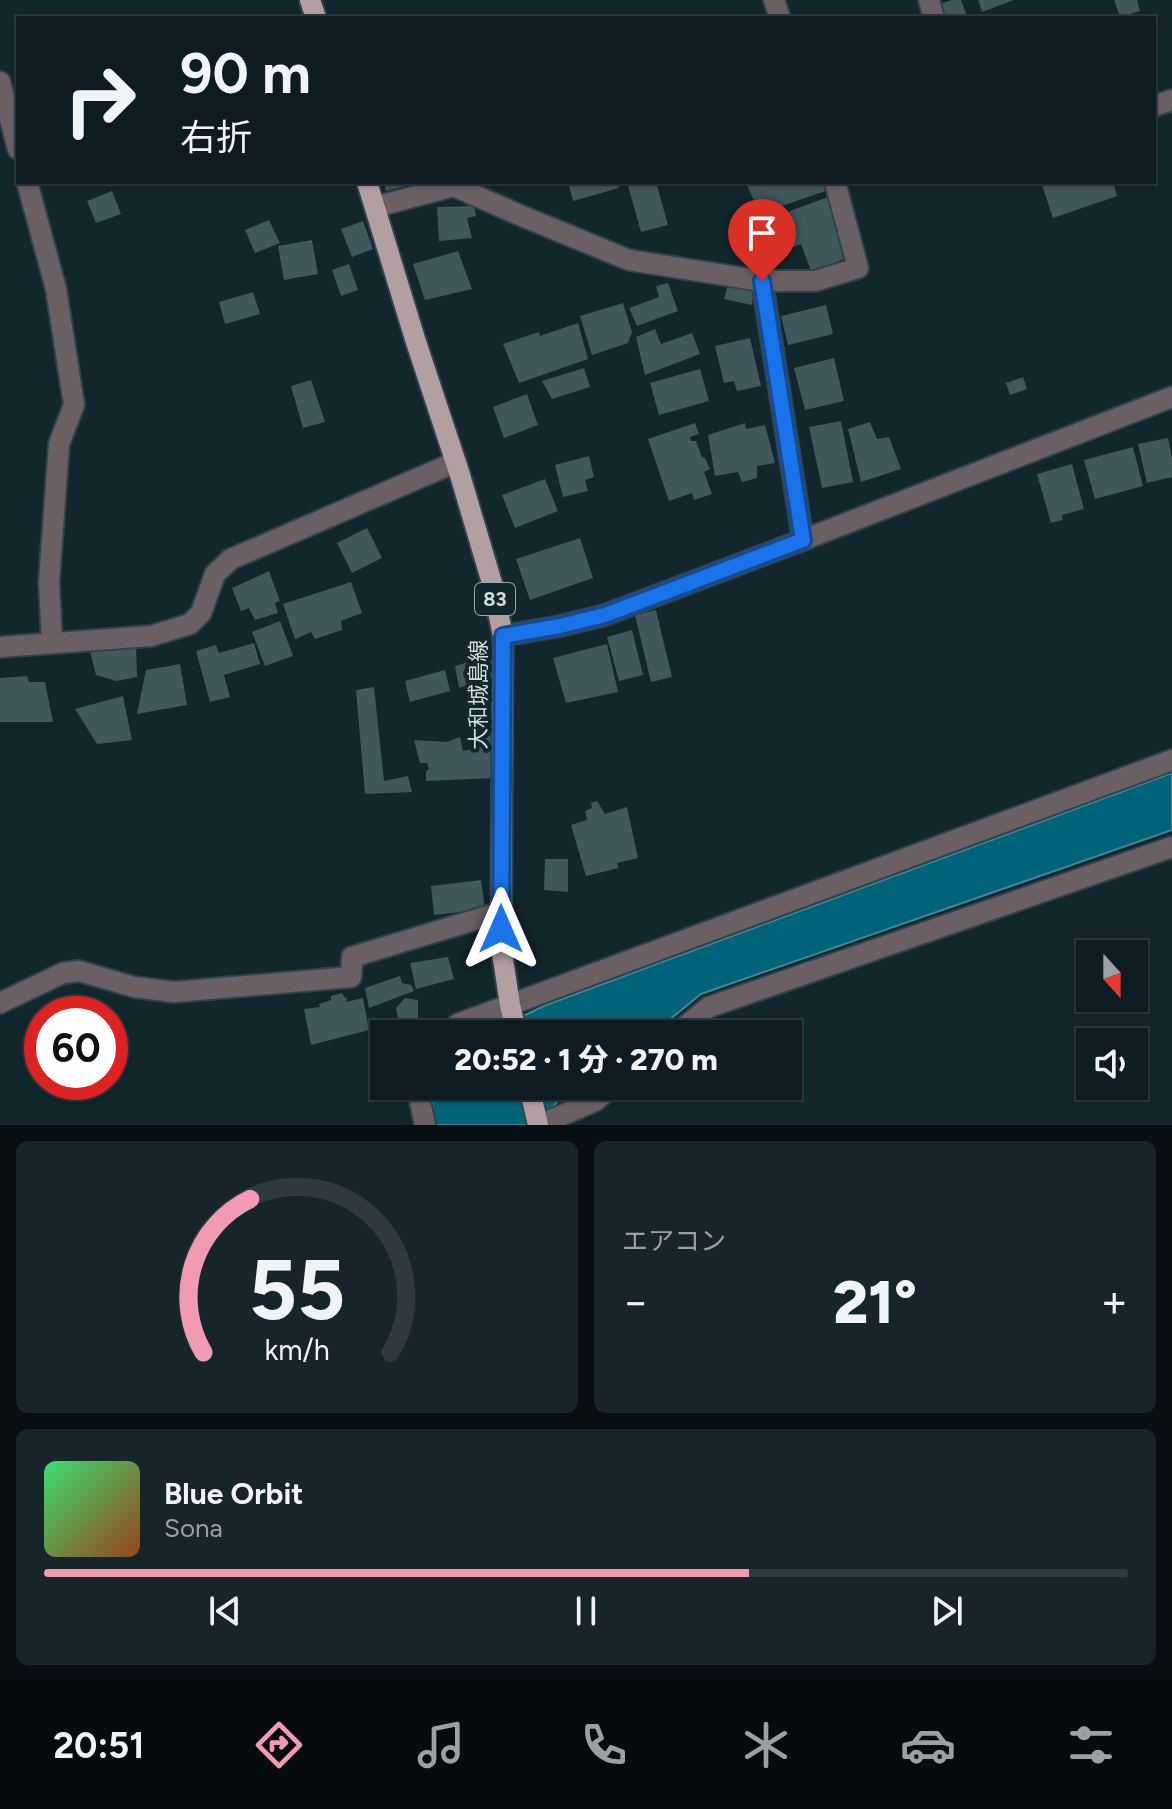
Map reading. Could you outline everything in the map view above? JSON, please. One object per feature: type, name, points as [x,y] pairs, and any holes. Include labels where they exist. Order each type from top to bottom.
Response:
[{"type":"main road","name":"大和城島線","points":[[368,184],[456,462],[492,583],[503,636],[501,946],[514,1020]]},
{"type":"main road","points":[[533,1100],[539,1125]]},
{"type":"street","points":[[0,82],[16,142]]},
{"type":"street","points":[[28,184],[56,289],[74,405],[59,444],[49,582],[52,643]]},
{"type":"street","points":[[375,207],[454,186],[629,260],[762,281],[815,281],[858,268],[836,184]]},
{"type":"street","points":[[762,281],[803,540]]},
{"type":"street","points":[[503,636],[605,615],[1172,397]]},
{"type":"street","points":[[0,647],[151,636],[190,624],[201,613],[215,574],[231,559],[456,462]]},
{"type":"street","points":[[469,1020],[1172,760]]},
{"type":"street","points":[[693,1020],[709,1007],[1172,847]]},
{"type":"street","points":[[0,1003],[63,973],[79,971],[134,987],[174,992],[351,977],[352,957],[501,912]]},
{"type":"street","points":[[420,1100],[425,1125]]},
{"type":"street","points":[[539,1125],[596,1100]]},
{"type":"water","points":[[1172,773],[1172,830],[701,994],[669,1020],[515,1020],[546,1005]]},
{"type":"water","points":[[433,1100],[560,1100],[536,1125],[434,1125]]},
{"type":"building","points":[[961,0],[967,16],[944,16],[940,4]]},
{"type":"building","points":[[978,0],[1014,0],[982,12]]},
{"type":"building","points":[[1114,0],[1137,0],[1140,11],[1120,16]]},
{"type":"building","points":[[384,184],[413,184],[386,191]]},
{"type":"building","points":[[569,184],[618,184],[619,188],[573,201]]},
{"type":"building","points":[[628,184],[657,184],[668,225],[641,232]]},
{"type":"building","points":[[747,184],[829,184],[831,189],[759,214]]},
{"type":"building","points":[[1042,184],[1114,184],[1117,196],[1053,218]]},
{"type":"building","points":[[112,191],[121,214],[96,223],[87,201]]},
{"type":"building","points":[[828,197],[850,257],[811,271],[801,244],[775,254],[763,221]]},
{"type":"building","points":[[474,206],[476,216],[467,218],[472,238],[439,241],[437,207]]},
{"type":"building","points":[[269,220],[280,243],[255,253],[245,230]]},
{"type":"building","points":[[363,221],[373,249],[352,257],[341,229]]},
{"type":"building","points":[[312,240],[318,274],[284,280],[278,246]]},
{"type":"building","points":[[458,251],[472,289],[425,300],[413,264]]},
{"type":"building","points":[[349,264],[358,290],[341,296],[332,270]]},
{"type":"building","points":[[668,283],[678,311],[637,326],[629,308],[659,297],[656,286]]},
{"type":"building","points":[[728,284],[754,289],[752,305],[724,299]]},
{"type":"building","points":[[253,292],[260,314],[225,324],[219,302]]},
{"type":"building","points":[[623,303],[632,332],[628,343],[592,355],[580,316]]},
{"type":"building","points":[[826,305],[833,334],[788,345],[781,316]]},
{"type":"building","points":[[578,323],[588,359],[519,383],[503,344]]},
{"type":"building","points":[[655,329],[661,344],[692,333],[700,354],[645,375],[636,337]]},
{"type":"building","points":[[750,338],[761,386],[737,391],[734,381],[724,383],[715,346]]},
{"type":"building","points":[[834,358],[844,401],[805,410],[794,368]]},
{"type":"building","points":[[584,368],[590,387],[552,399],[542,381]]},
{"type":"building","points":[[700,369],[709,401],[659,415],[650,383]]},
{"type":"building","points":[[1023,377],[1027,389],[1010,395],[1006,383]]},
{"type":"building","points":[[311,380],[325,422],[303,428],[291,386]]},
{"type":"building","points":[[527,394],[538,425],[504,438],[493,407]]},
{"type":"building","points":[[841,421],[853,482],[822,488],[809,427]]},
{"type":"building","points":[[870,422],[877,439],[889,437],[901,469],[861,482],[848,429]]},
{"type":"building","points":[[695,423],[699,434],[690,437],[691,441],[696,441],[710,469],[704,472],[712,494],[694,500],[692,493],[669,501],[648,439]]},
{"type":"building","points":[[745,423],[746,429],[765,425],[775,463],[757,466],[757,478],[742,482],[738,472],[715,476],[708,435]]},
{"type":"building","points":[[1168,438],[1172,477],[1147,483],[1138,444]]},
{"type":"building","points":[[1133,447],[1143,486],[1095,499],[1084,460]]},
{"type":"building","points":[[589,456],[594,477],[585,480],[588,491],[563,497],[555,465]]},
{"type":"building","points":[[1072,464],[1084,509],[1062,515],[1063,520],[1051,523],[1037,474]]},
{"type":"building","points":[[545,479],[558,511],[515,528],[502,495]]},
{"type":"building","points":[[367,528],[382,558],[352,573],[337,543]]},
{"type":"building","points":[[580,538],[593,578],[530,600],[516,559]]},
{"type":"building","points":[[269,571],[280,601],[275,603],[278,613],[255,620],[249,608],[241,611],[232,588]]},
{"type":"building","points":[[351,582],[362,613],[341,621],[342,630],[315,639],[311,632],[295,639],[283,604]]},
{"type":"building","points":[[656,610],[672,677],[651,682],[635,615]]},
{"type":"building","points":[[280,621],[293,656],[265,666],[252,632]]},
{"type":"building","points":[[632,630],[643,675],[619,681],[607,637]]},
{"type":"building","points":[[254,643],[260,664],[224,675],[230,697],[210,702],[196,651],[216,645],[219,653]]},
{"type":"building","points":[[136,644],[137,677],[116,681],[96,675],[89,647]]},
{"type":"building","points":[[607,644],[618,692],[566,703],[553,658]]},
{"type":"building","points":[[492,655],[498,675],[459,688],[455,666]]},
{"type":"building","points":[[180,664],[187,705],[137,714],[146,670]]},
{"type":"building","points":[[445,670],[450,691],[410,702],[405,681]]},
{"type":"building","points":[[27,676],[29,682],[45,682],[53,722],[0,722],[0,678]]},
{"type":"building","points":[[374,687],[384,781],[408,776],[412,792],[365,794],[356,690]]},
{"type":"building","points":[[123,696],[132,740],[97,744],[75,709]]},
{"type":"building","points":[[495,735],[495,778],[426,781],[426,771],[429,769],[427,763],[420,763],[414,740],[447,742],[460,737],[463,751],[473,749],[472,738]]},
{"type":"building","points":[[597,801],[605,814],[627,807],[638,858],[617,863],[619,868],[586,876],[571,825],[587,820],[585,811]]},
{"type":"building","points":[[545,859],[568,859],[568,892],[544,890]]},
{"type":"building","points":[[481,880],[485,909],[434,915],[431,886]]},
{"type":"building","points":[[448,957],[454,979],[416,989],[410,963]]},
{"type":"building","points":[[400,976],[402,983],[411,985],[414,991],[369,1008],[365,988]]},
{"type":"building","points":[[342,993],[347,998],[346,1002],[363,998],[369,1030],[311,1045],[304,1009],[320,1007],[319,1004],[331,1000],[331,996]]},
{"type":"building","points":[[405,998],[418,1000],[418,1020],[384,1020],[398,1018],[396,1008]]},
{"type":"route","points":[[501,929],[503,636],[605,615],[803,540],[762,281]]}]
